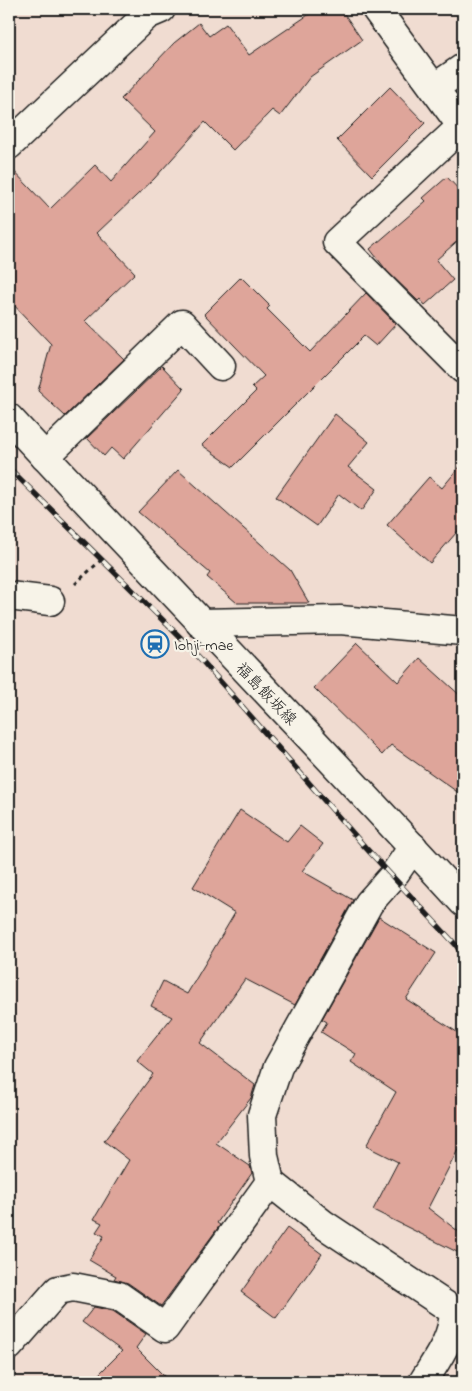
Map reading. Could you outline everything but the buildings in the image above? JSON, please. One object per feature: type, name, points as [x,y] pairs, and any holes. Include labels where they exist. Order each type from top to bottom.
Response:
[{"type":"street","points":[[9,144],[147,15],[161,9]]},
{"type":"street","points":[[376,9],[463,127],[337,242],[462,365]]},
{"type":"street","points":[[434,88],[463,68]]},
{"type":"street","points":[[45,457],[182,324],[221,366]]},
{"type":"street","name":"福島飯坂線","points":[[9,418],[463,902]]},
{"type":"street","points":[[9,596],[50,602]]},
{"type":"street","points":[[200,622],[340,620],[463,631]]},
{"type":"street","points":[[413,847],[393,876],[369,903],[278,1067],[262,1115],[264,1156],[270,1182],[322,1224],[454,1311],[454,1327],[423,1382]]},
{"type":"street","points":[[9,1346],[58,1290],[73,1287],[119,1296],[165,1328],[270,1182]]},
{"type":"path","points":[[50,602],[73,587],[102,560]]},
{"type":"railway","points":[[9,468],[190,647],[365,847],[456,945],[463,956]]},
{"type":"place","name":"Iohji-mae","points":[[155,644]]}]
